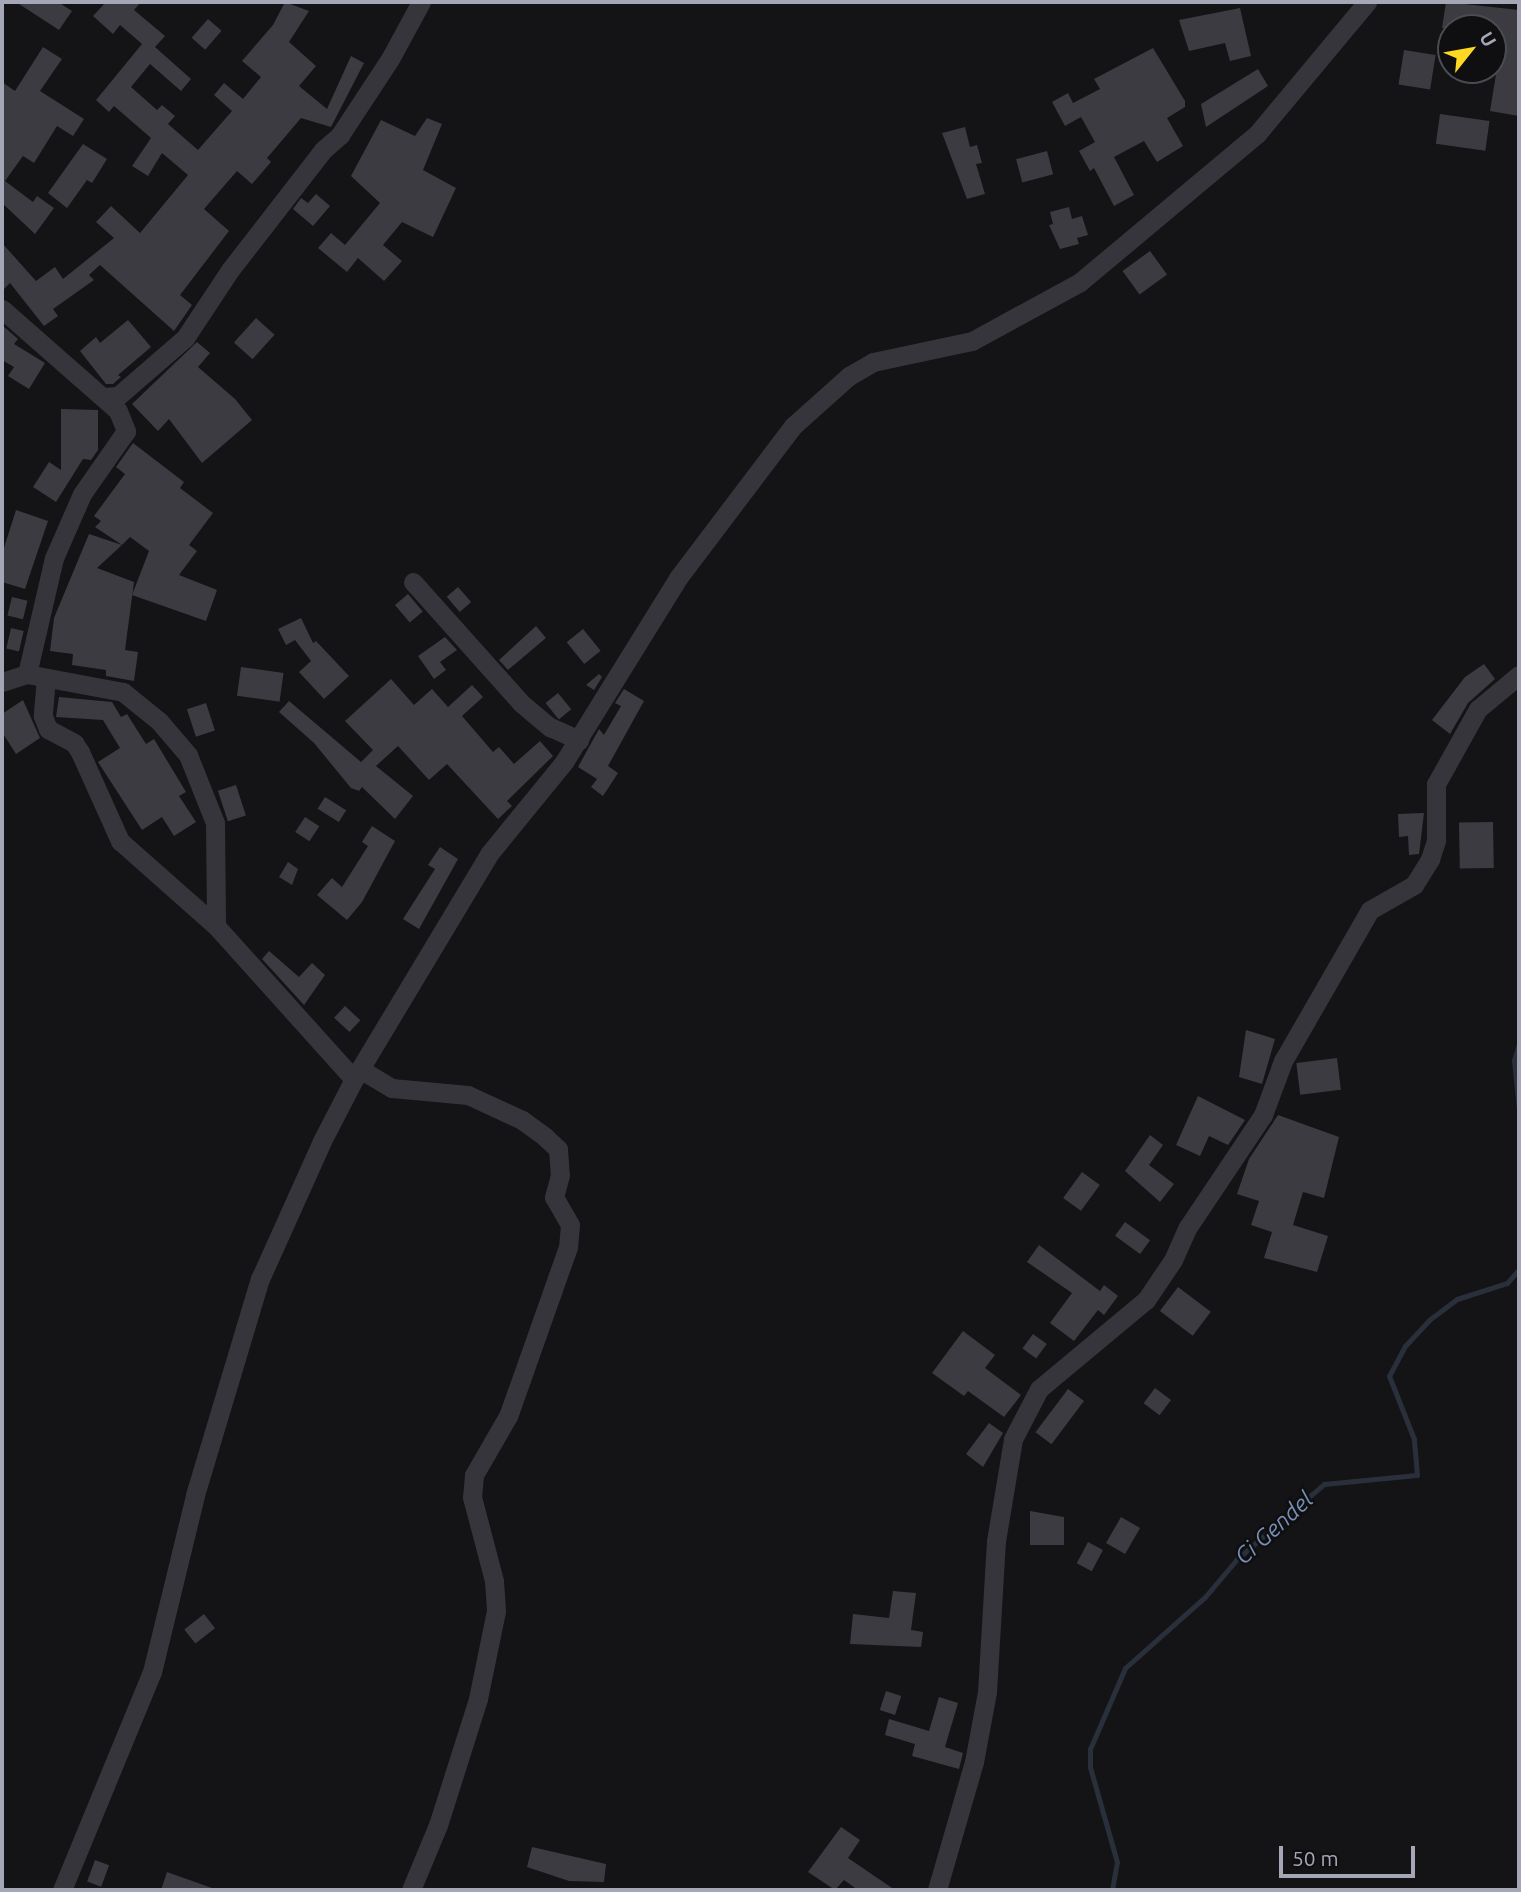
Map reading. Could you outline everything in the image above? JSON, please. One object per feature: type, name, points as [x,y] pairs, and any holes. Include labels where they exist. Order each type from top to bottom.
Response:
[{"type":"street","points":[[103,397],[118,396],[185,338],[230,270],[323,150],[340,135],[390,59],[421,2]]},
{"type":"street","points":[[62,1890],[152,1672],[195,1495],[260,1279],[357,1074],[489,853],[579,740],[678,578],[793,426],[849,376],[873,362],[972,341],[1080,282],[1257,134],[1367,2]]},
{"type":"street","points":[[2,309],[118,411],[126,431],[82,494],[54,558],[36,676],[48,729],[74,743],[80,752],[120,841],[216,926],[357,1074],[392,1088],[468,1095],[522,1119],[558,1149],[560,1175],[554,1197],[570,1225],[568,1247],[508,1416],[474,1475],[472,1497],[494,1581],[496,1611],[478,1699],[438,1825],[411,1890]]},
{"type":"street","points":[[413,582],[521,703],[550,727],[579,740]]},
{"type":"street","points":[[2,682],[36,676],[123,692],[159,722],[188,755],[215,823],[216,926]]},
{"type":"street","points":[[937,1890],[974,1762],[987,1692],[996,1541],[1013,1438],[1039,1389],[1146,1300],[1173,1260],[1188,1227],[1263,1115],[1283,1061],[1370,910],[1414,885],[1430,859],[1436,839],[1436,784],[1478,709],[1519,676]]},
{"type":"building","points":[[16,2],[58,2],[72,11],[59,30]]},
{"type":"building","points":[[106,2],[141,2],[134,10],[165,36],[155,47],[191,79],[181,91],[150,64],[131,87],[157,110],[162,105],[175,116],[168,124],[198,150],[232,111],[214,95],[224,83],[243,99],[261,77],[242,61],[273,25],[285,2],[309,11],[289,42],[316,66],[299,86],[327,109],[351,56],[364,63],[331,127],[301,118],[267,158],[271,162],[252,184],[237,171],[204,209],[229,231],[180,295],[192,305],[174,331],[100,265],[89,275],[94,280],[53,309],[58,316],[44,326],[10,283],[2,291],[2,243],[36,281],[55,267],[63,279],[114,238],[96,222],[111,206],[140,233],[188,175],[162,153],[148,176],[132,166],[151,138],[114,106],[109,112],[96,100],[142,44],[120,25],[113,34],[93,16]]},
{"type":"building","points":[[1446,2],[1519,10],[1519,116],[1490,111],[1494,84],[1507,84],[1507,14],[1444,14]]},
{"type":"building","points":[[1240,8],[1251,56],[1230,61],[1225,43],[1189,51],[1179,20]]},
{"type":"building","points":[[208,19],[222,31],[205,50],[192,38]]},
{"type":"building","points":[[43,47],[62,59],[40,91],[84,119],[73,136],[57,126],[34,163],[23,156],[5,181],[33,202],[37,196],[54,208],[35,234],[2,203],[2,82],[15,91]]},
{"type":"building","points":[[1153,48],[1185,101],[1185,107],[1167,118],[1183,146],[1157,162],[1144,141],[1114,157],[1134,195],[1114,206],[1094,168],[1090,171],[1079,151],[1095,142],[1081,117],[1065,126],[1052,102],[1068,93],[1073,103],[1100,89],[1094,79]]},
{"type":"building","points":[[1404,50],[1436,55],[1430,90],[1399,85]]},
{"type":"building","points":[[1258,69],[1268,86],[1206,127],[1201,104]]},
{"type":"building","points":[[1440,114],[1490,121],[1485,151],[1436,144]]},
{"type":"building","points":[[427,118],[442,124],[423,170],[456,188],[433,237],[402,222],[383,245],[402,261],[384,281],[358,258],[347,272],[318,248],[331,233],[345,245],[380,203],[351,176],[381,120],[415,136]]},
{"type":"building","points":[[965,127],[970,147],[977,145],[982,163],[976,164],[985,194],[967,199],[942,133]]},
{"type":"building","points":[[83,144],[107,159],[92,183],[87,180],[67,208],[48,193]]},
{"type":"building","points":[[1047,151],[1053,174],[1022,182],[1016,159]]},
{"type":"building","points":[[316,194],[330,206],[313,226],[293,209],[301,198],[308,203]]},
{"type":"building","points":[[1069,207],[1072,219],[1082,216],[1088,235],[1077,238],[1079,244],[1060,249],[1049,225],[1053,224],[1050,212]]},
{"type":"building","points":[[1150,251],[1167,274],[1140,294],[1122,271]]},
{"type":"building","points":[[256,318],[275,335],[252,359],[234,343]]},
{"type":"building","points":[[128,320],[151,347],[118,375],[121,377],[113,384],[106,384],[80,351],[96,337],[100,343]]},
{"type":"building","points":[[2,325],[18,339],[14,344],[45,363],[29,389],[8,376],[14,367],[2,360]]},
{"type":"building","points":[[197,342],[210,353],[198,367],[235,399],[252,420],[202,463],[169,419],[158,431],[132,404]]},
{"type":"building","points":[[61,409],[98,410],[98,450],[91,460],[83,459],[56,502],[33,487],[49,462],[61,470]]},
{"type":"building","points":[[133,443],[184,482],[180,488],[213,513],[189,545],[197,551],[179,575],[217,590],[206,621],[132,595],[149,551],[130,537],[122,545],[95,527],[101,521],[94,516],[125,474],[116,467]]},
{"type":"building","points":[[16,510],[48,521],[25,589],[2,582],[2,554]]},
{"type":"building","points":[[89,534],[122,545],[97,568],[134,582],[125,650],[138,652],[134,681],[106,676],[106,670],[72,665],[73,654],[50,651],[54,618]]},
{"type":"building","points":[[458,587],[471,602],[460,612],[447,597]]},
{"type":"building","points":[[408,594],[423,612],[410,623],[395,605]]},
{"type":"building","points":[[12,597],[28,601],[23,619],[7,615]]},
{"type":"building","points":[[301,618],[313,643],[316,641],[349,676],[324,699],[299,672],[311,661],[295,640],[286,645],[278,629]]},
{"type":"building","points":[[536,626],[546,638],[508,670],[499,660]]},
{"type":"building","points":[[11,628],[24,631],[19,651],[6,648]]},
{"type":"building","points":[[583,629],[601,651],[584,664],[567,642]]},
{"type":"building","points":[[445,637],[457,650],[440,662],[446,670],[434,679],[418,656]]},
{"type":"building","points":[[1484,664],[1495,679],[1468,703],[1450,734],[1432,720],[1465,677]]},
{"type":"building","points":[[241,667],[284,673],[280,702],[237,696]]},
{"type":"building","points":[[599,674],[602,677],[594,690],[586,685]]},
{"type":"building","points":[[391,679],[414,705],[432,689],[448,707],[472,685],[483,697],[462,716],[493,752],[499,747],[514,764],[540,741],[553,756],[507,801],[512,806],[498,819],[447,764],[429,780],[398,746],[376,766],[413,796],[395,819],[362,787],[359,791],[351,788],[314,743],[279,712],[289,701],[361,762],[373,750],[345,721]]},
{"type":"building","points":[[624,689],[644,701],[608,766],[618,773],[603,796],[591,787],[597,779],[578,767],[599,729],[604,735],[621,706],[615,703]]},
{"type":"building","points":[[558,693],[571,709],[559,719],[546,703]]},
{"type":"building","points":[[59,697],[112,702],[121,717],[127,714],[146,744],[154,739],[186,792],[179,796],[196,822],[174,836],[162,817],[142,830],[98,762],[120,748],[103,720],[56,717]]},
{"type":"building","points":[[23,700],[40,738],[16,754],[2,732],[2,714]]},
{"type":"building","points":[[206,703],[215,731],[196,737],[187,709]]},
{"type":"building","points":[[236,785],[246,815],[228,821],[218,791]]},
{"type":"building","points":[[325,797],[346,810],[339,822],[318,809]]},
{"type":"building","points":[[1424,813],[1419,854],[1409,855],[1408,836],[1399,837],[1398,814]]},
{"type":"building","points":[[305,817],[319,826],[309,841],[295,832]]},
{"type":"building","points":[[1493,822],[1494,868],[1460,869],[1459,823]]},
{"type":"building","points":[[372,826],[395,841],[362,902],[347,920],[317,895],[332,878],[342,887],[368,846],[362,842]]},
{"type":"building","points":[[440,847],[458,859],[419,929],[403,919],[435,869],[428,865]]},
{"type":"building","points":[[288,862],[298,869],[292,885],[279,877]]},
{"type":"building","points":[[269,951],[299,977],[312,963],[325,975],[304,1005],[262,959]]},
{"type":"building","points":[[345,1006],[360,1020],[349,1032],[334,1018]]},
{"type":"building","points":[[1246,1030],[1275,1039],[1262,1084],[1239,1077]]},
{"type":"building","points":[[1337,1058],[1341,1090],[1300,1095],[1296,1063]]},
{"type":"building","points":[[1198,1096],[1245,1120],[1228,1145],[1209,1136],[1200,1156],[1176,1145]]},
{"type":"building","points":[[1278,1115],[1339,1137],[1324,1198],[1303,1192],[1293,1225],[1328,1236],[1317,1272],[1264,1258],[1272,1232],[1251,1225],[1259,1201],[1237,1194],[1249,1159]]},
{"type":"building","points":[[1150,1135],[1163,1145],[1149,1165],[1174,1184],[1160,1202],[1125,1171]]},
{"type":"building","points":[[1082,1172],[1100,1185],[1081,1211],[1063,1198]]},
{"type":"building","points":[[1125,1222],[1150,1240],[1140,1254],[1115,1236]]},
{"type":"building","points":[[1039,1245],[1100,1291],[1104,1285],[1118,1296],[1104,1315],[1098,1310],[1074,1341],[1050,1323],[1072,1293],[1027,1262]]},
{"type":"building","points":[[1178,1287],[1211,1312],[1193,1336],[1160,1311]]},
{"type":"building","points":[[963,1331],[995,1355],[985,1368],[1021,1395],[1004,1417],[968,1391],[964,1396],[932,1373]]},
{"type":"building","points":[[1033,1334],[1047,1344],[1036,1359],[1022,1349]]},
{"type":"building","points":[[1155,1388],[1171,1400],[1160,1415],[1144,1403]]},
{"type":"building","points":[[1068,1389],[1084,1401],[1051,1444],[1036,1432]]},
{"type":"building","points":[[989,1423],[1003,1433],[983,1467],[966,1454]]},
{"type":"building","points":[[1030,1511],[1064,1517],[1064,1545],[1030,1545]]},
{"type":"building","points":[[1121,1517],[1140,1528],[1125,1554],[1106,1543]]},
{"type":"building","points":[[1088,1542],[1103,1550],[1092,1571],[1077,1563]]},
{"type":"building","points":[[893,1591],[916,1593],[911,1630],[923,1632],[921,1647],[850,1644],[853,1614],[889,1618]]},
{"type":"building","points":[[204,1614],[215,1628],[195,1644],[184,1629]]},
{"type":"building","points":[[886,1691],[901,1696],[895,1715],[880,1710]]},
{"type":"building","points":[[939,1697],[958,1703],[945,1747],[963,1753],[959,1769],[912,1756],[915,1744],[885,1735],[889,1719],[929,1731]]},
{"type":"building","points":[[841,1827],[860,1840],[848,1858],[895,1890],[858,1890],[844,1880],[835,1890],[808,1872]]},
{"type":"building","points":[[532,1847],[606,1864],[604,1882],[569,1881],[527,1867]]},
{"type":"building","points":[[95,1860],[109,1865],[101,1887],[87,1882]]},
{"type":"building","points":[[167,1872],[212,1888],[212,1890],[161,1890]]},
{"type":"waterway","name":"Ci Gendel","points":[[1519,1044],[1514,1060],[1519,1109]]},
{"type":"waterway","name":"Ci Gendel","points":[[1112,1890],[1117,1862],[1090,1767],[1090,1749],[1125,1668],[1205,1597],[1237,1559],[1324,1484],[1417,1475],[1414,1439],[1389,1376],[1405,1346],[1429,1320],[1457,1299],[1507,1283],[1519,1269]]}]
